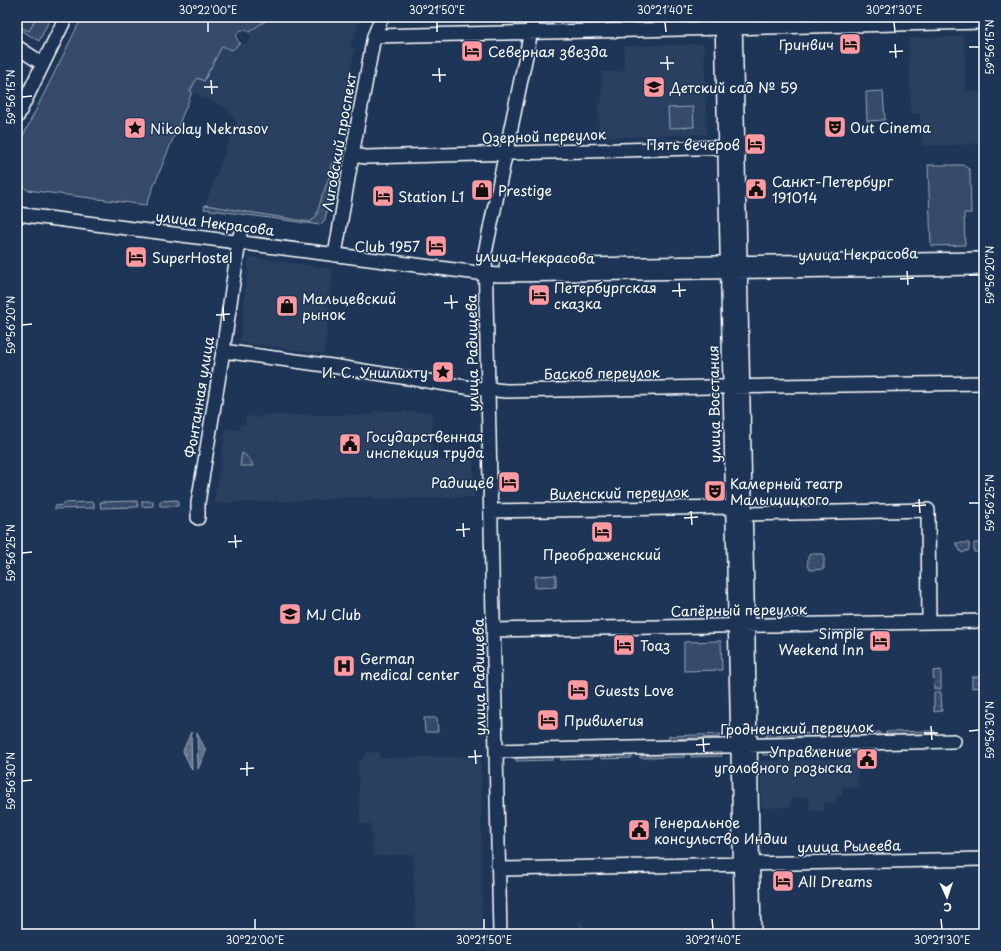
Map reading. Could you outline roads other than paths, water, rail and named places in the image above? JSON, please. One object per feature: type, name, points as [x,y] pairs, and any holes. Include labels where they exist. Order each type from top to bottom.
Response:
[{"type":"street","points":[[17,117],[66,17]]},
{"type":"street","name":"Лиговский проспект","points":[[373,17],[374,36]]},
{"type":"street","name":"Лиговский проспект","points":[[336,251],[374,36],[382,17]]},
{"type":"street","name":"улица Радищева","points":[[500,934],[486,253],[534,17]]},
{"type":"street","points":[[374,36],[531,33],[728,23],[984,22]]},
{"type":"street","name":"улица Восстания","points":[[728,23],[736,386],[745,514],[741,625]]},
{"type":"street","points":[[17,47],[43,64]]},
{"type":"street","name":"Озерной переулок","points":[[352,155],[373,157],[731,147]]},
{"type":"street","name":"улица Некрасова","points":[[17,206],[240,238],[486,270],[500,266],[984,268]]},
{"type":"street","name":"улица Некрасова","points":[[17,214],[240,238]]},
{"type":"street","name":"Фонтанная улица","points":[[198,518],[198,503],[240,238]]},
{"type":"street","name":"улица Некрасова","points":[[733,268],[984,259]]},
{"type":"street","name":"Басков переулок","points":[[223,351],[472,388],[507,391],[984,383]]},
{"type":"street","name":"улица Восстания","points":[[736,386],[732,507],[741,625],[744,745],[746,864],[742,934]]},
{"type":"street","name":"Виленский переулок","points":[[491,511],[732,507],[745,514]]},
{"type":"street","points":[[745,514],[928,510],[929,622]]},
{"type":"street","name":"Сапёрный переулок","points":[[494,630],[984,621]]},
{"type":"street","name":"Гродненский переулок","points":[[496,751],[954,741]]},
{"type":"street","name":"улица Рылеева","points":[[499,869],[984,859]]},
{"type":"street","name":"улица Восстания","points":[[746,864],[754,934]]},
{"type":"water","points":[[191,732],[192,770],[183,751]]},
{"type":"water","points":[[197,733],[206,751],[198,769]]},
{"type":"place","name":"Гринвич","points":[[850,44]]},
{"type":"place","name":"Северная звезда","points":[[472,51]]},
{"type":"place","name":"Детский сад № 59","points":[[654,87]]},
{"type":"place","name":"Out Cinema","points":[[835,127]]},
{"type":"place","name":"Nikolay Nekrasov","points":[[135,128]]},
{"type":"place","name":"Пять вечеров","points":[[755,144]]},
{"type":"place","name":"Санкт-Петербург 191014","points":[[756,189]]},
{"type":"place","name":"Prestige","points":[[482,190]]},
{"type":"place","name":"Station L1","points":[[383,196]]},
{"type":"place","name":"Club 1957","points":[[436,246]]},
{"type":"place","name":"SuperHostel","points":[[136,257]]},
{"type":"place","name":"Петербургская сказка","points":[[539,295]]},
{"type":"place","name":"Мальцевский рынок","points":[[287,306]]},
{"type":"place","name":"И. С. Уншлихту","points":[[443,372]]},
{"type":"place","name":"Государственная инспекция труда","points":[[350,444]]},
{"type":"place","name":"Радищев","points":[[509,482]]},
{"type":"place","name":"Камерный театр Малыщицкого","points":[[715,491]]},
{"type":"place","name":"Преображенский","points":[[602,532]]},
{"type":"place","name":"MJ Club","points":[[290,614]]},
{"type":"place","name":"Simple Weekend Inn","points":[[880,641]]},
{"type":"place","name":"Тоаз","points":[[624,645]]},
{"type":"place","name":"German medical center","points":[[344,666]]},
{"type":"place","name":"Guests Love","points":[[578,690]]},
{"type":"place","name":"Привилегия","points":[[548,720]]},
{"type":"place","name":"Управление уголовного розыска","points":[[867,759]]},
{"type":"place","name":"Генеральное консульство Индии","points":[[639,830]]},
{"type":"place","name":"All Dreams","points":[[783,881]]}]
